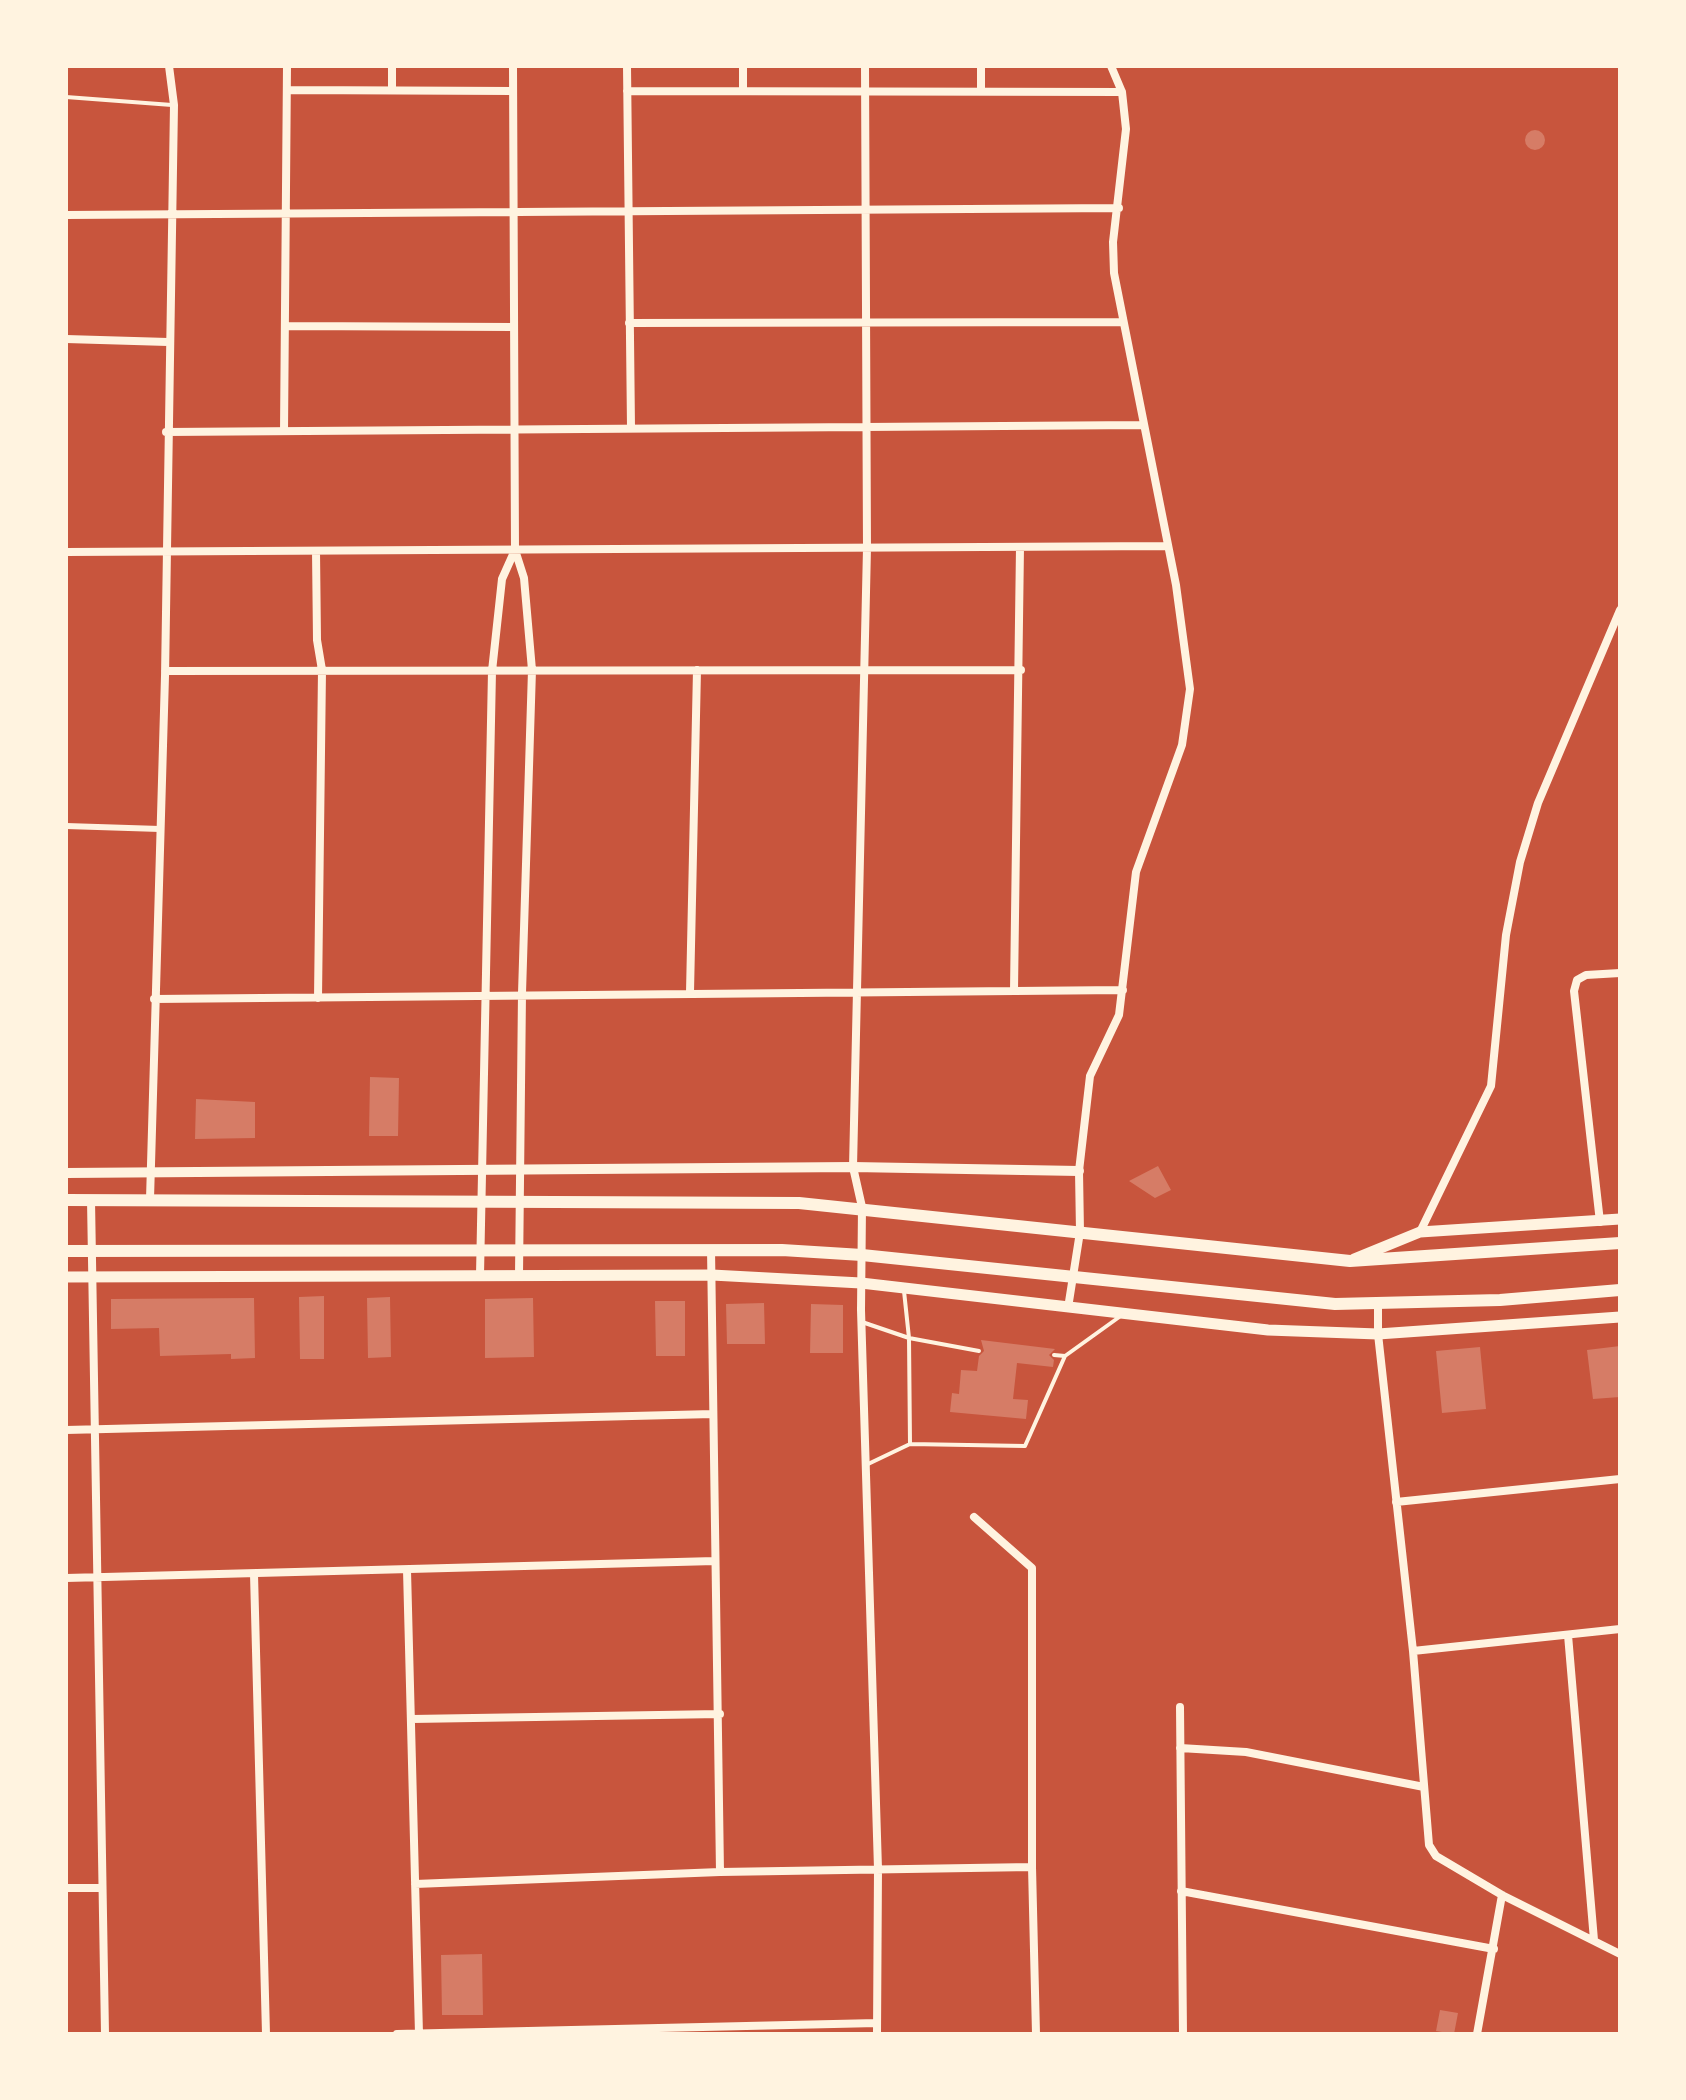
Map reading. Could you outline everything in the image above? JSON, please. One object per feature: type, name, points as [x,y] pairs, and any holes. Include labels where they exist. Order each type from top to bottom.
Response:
[{"type":"main road","points":[[66,1200],[745,1202],[862,1207],[1350,1261],[1620,1243]]},
{"type":"main road","points":[[1350,1261],[1420,1232],[1620,1219]]},
{"type":"main road","points":[[66,1251],[711,1249],[862,1255],[1073,1279],[1378,1305],[1620,1290]]},
{"type":"main road","points":[[66,1277],[712,1275],[861,1283],[1268,1330],[1378,1334],[1620,1317]]},
{"type":"street","points":[[150,1199],[165,671],[166,432],[174,105],[169,66]]},
{"type":"street","points":[[284,431],[287,66]]},
{"type":"street","points":[[392,66],[392,90]]},
{"type":"street","points":[[513,66],[515,550],[524,578],[532,670],[522,993],[519,1275]]},
{"type":"street","points":[[627,66],[631,428]]},
{"type":"street","points":[[743,66],[743,91]]},
{"type":"street","points":[[865,66],[867,548],[853,1167],[862,1207],[861,1283],[878,1869],[877,2034]]},
{"type":"street","points":[[981,66],[981,91]]},
{"type":"street","points":[[1068,1308],[1080,1232],[1079,1171],[1090,1076],[1119,1015],[1129,908],[1136,872],[1189,717],[1190,689],[1182,620],[1114,273],[1113,242],[1126,129],[1122,92],[1111,66]]},
{"type":"street","points":[[287,90],[513,91]]},
{"type":"street","points":[[627,91],[1122,92]]},
{"type":"street","points":[[66,215],[1119,208]]},
{"type":"street","points":[[629,323],[1122,322]]},
{"type":"street","points":[[285,326],[513,327]]},
{"type":"street","points":[[66,339],[168,342]]},
{"type":"street","points":[[166,432],[1143,425]]},
{"type":"street","points":[[66,552],[1167,546]]},
{"type":"street","points":[[1014,990],[1021,670],[1020,547]]},
{"type":"street","points":[[480,1275],[492,671],[502,579],[515,550]]},
{"type":"street","points":[[316,551],[317,640],[322,670],[318,998]]},
{"type":"street","points":[[1420,1232],[1491,1086],[1506,935],[1520,862],[1538,803],[1620,610]]},
{"type":"street","points":[[690,992],[697,670]]},
{"type":"street","points":[[165,671],[1021,670]]},
{"type":"street","points":[[66,826],[160,829]]},
{"type":"street","points":[[1600,1222],[1574,991],[1577,980],[1586,975],[1620,973]]},
{"type":"street","points":[[154,999],[484,993],[1123,990]]},
{"type":"street","points":[[66,1173],[519,1172],[853,1167],[1079,1171]]},
{"type":"street","points":[[91,1200],[92,1430],[105,2034]]},
{"type":"street","points":[[711,1249],[720,1872]]},
{"type":"street","points":[[1378,1305],[1378,1334],[1413,1651],[1429,1845],[1436,1856],[1502,1895],[1620,1954]]},
{"type":"street","points":[[66,1430],[713,1414]]},
{"type":"street","points":[[1396,1502],[1620,1479]]},
{"type":"street","points":[[974,1517],[1032,1568],[1032,1867],[1036,2034]]},
{"type":"street","points":[[66,1578],[715,1561]]},
{"type":"street","points":[[407,1570],[419,2034]]},
{"type":"street","points":[[254,1574],[266,2034]]},
{"type":"street","points":[[1413,1651],[1620,1629]]},
{"type":"street","points":[[1568,1635],[1594,1940]]},
{"type":"street","points":[[1180,1707],[1183,2034]]},
{"type":"street","points":[[412,1719],[720,1714]]},
{"type":"street","points":[[1180,1748],[1246,1752],[1424,1787]]},
{"type":"street","points":[[415,1884],[720,1872],[1032,1867]]},
{"type":"street","points":[[66,1888],[101,1888]]},
{"type":"street","points":[[1181,1891],[1494,1949]]},
{"type":"street","points":[[1477,2034],[1502,1895]]},
{"type":"street","points":[[397,2034],[877,2023]]},
{"type":"lane","points":[[66,97],[174,105]]},
{"type":"lane","points":[[904,1289],[909,1338],[910,1444]]},
{"type":"lane","points":[[866,1465],[910,1444],[1025,1446],[1065,1356],[1123,1314]]},
{"type":"lane","points":[[862,1322],[909,1338],[979,1351]]},
{"type":"lane","points":[[1054,1355],[1065,1356]]},
{"type":"building","points":[[1535,130],[1542,133],[1545,140],[1542,147],[1535,150],[1528,147],[1525,140],[1528,133]]},
{"type":"building","points":[[370,1077],[399,1078],[398,1136],[369,1136]]},
{"type":"building","points":[[196,1099],[255,1102],[255,1138],[195,1139]]},
{"type":"building","points":[[1158,1166],[1171,1190],[1155,1198],[1129,1181]]},
{"type":"building","points":[[324,1296],[324,1359],[300,1359],[299,1297]]},
{"type":"building","points":[[390,1297],[391,1357],[368,1358],[367,1298]]},
{"type":"building","points":[[254,1298],[255,1358],[231,1359],[231,1354],[160,1356],[159,1328],[111,1329],[111,1299]]},
{"type":"building","points":[[533,1298],[534,1357],[485,1358],[485,1299]]},
{"type":"building","points":[[655,1301],[685,1301],[685,1356],[656,1356]]},
{"type":"building","points":[[764,1303],[765,1344],[727,1344],[726,1304]]},
{"type":"building","points":[[811,1304],[843,1305],[843,1353],[810,1353]]},
{"type":"building","points":[[981,1340],[1055,1349],[1049,1355],[1054,1360],[1053,1367],[1017,1363],[1013,1399],[1028,1400],[1026,1419],[950,1412],[952,1393],[959,1394],[961,1370],[977,1371],[979,1356],[984,1351]]},
{"type":"building","points":[[1620,1346],[1620,1397],[1593,1399],[1587,1350]]},
{"type":"building","points":[[1480,1347],[1486,1409],[1442,1413],[1436,1351]]},
{"type":"building","points":[[482,1954],[483,2015],[442,2015],[441,1955]]},
{"type":"building","points":[[1440,2010],[1458,2013],[1454,2034],[1436,2031]]}]
